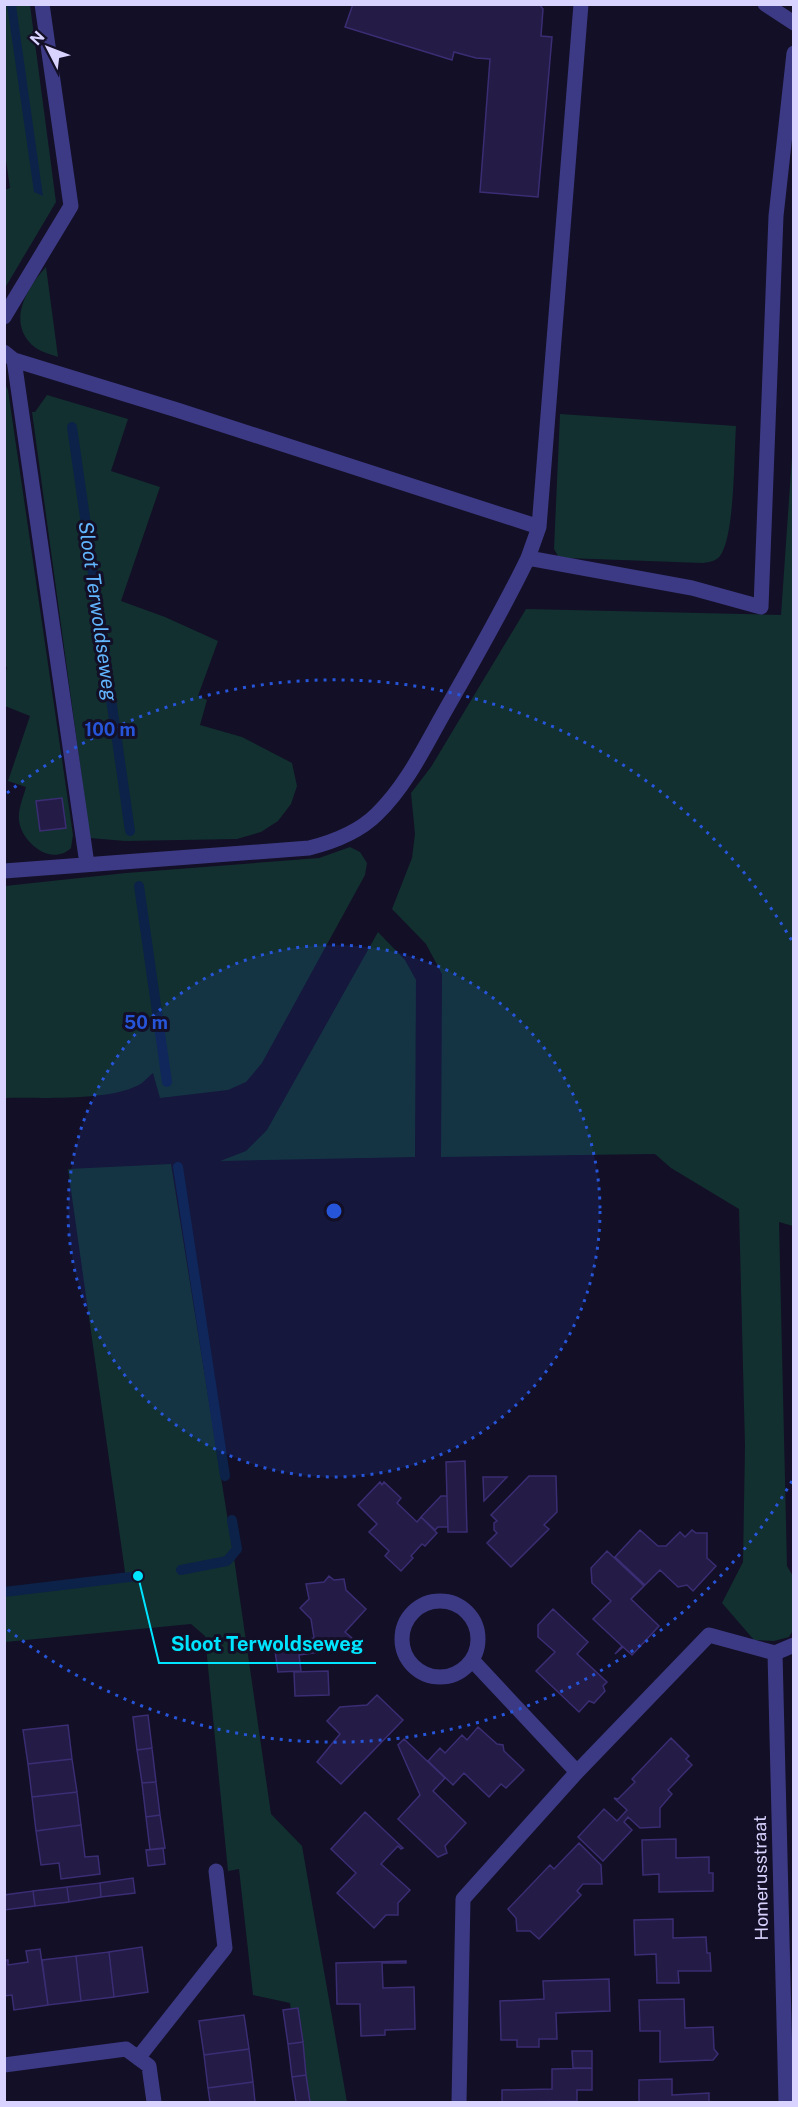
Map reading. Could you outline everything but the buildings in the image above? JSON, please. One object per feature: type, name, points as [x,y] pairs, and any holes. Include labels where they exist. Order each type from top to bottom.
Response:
[{"type":"street","points":[[4,317],[71,206],[42,4]]},
{"type":"street","points":[[4,871],[309,849],[334,842],[366,823],[376,815],[408,776],[508,600],[528,558],[539,527],[581,4]]},
{"type":"street","points":[[765,4],[794,23]]},
{"type":"street","points":[[528,558],[692,588],[761,607],[776,216],[794,53]]},
{"type":"street","points":[[87,864],[9,356],[539,527]]},
{"type":"street","points":[[451,1602],[462,1607],[471,1615],[478,1631],[478,1649],[472,1661],[462,1671],[449,1677],[434,1678],[421,1672],[410,1663],[403,1650],[402,1635],[406,1621],[414,1611],[429,1603],[451,1602]]},
{"type":"street","points":[[459,2103],[463,1899],[577,1773],[709,1635],[775,1653],[794,1645]]},
{"type":"street","name":"Homerusstraat","points":[[775,1653],[786,2103]]},
{"type":"street","points":[[472,1661],[577,1773]]},
{"type":"street","points":[[138,2058],[225,1948],[216,1871]]},
{"type":"street","points":[[4,2065],[126,2049],[149,2066],[154,2103]]},
{"type":"green space","points":[[5,5],[30,5],[56,202],[5,288],[5,190],[10,188],[4,147]]},
{"type":"green space","points":[[46,267],[58,357],[32,345],[21,326],[22,305],[32,285]]},
{"type":"green space","points":[[4,382],[8,390],[73,835],[71,848],[55,855],[38,849],[25,836],[19,816],[26,787],[8,781],[30,716],[5,706],[7,667],[4,666]]},
{"type":"green space","points":[[47,395],[128,419],[111,471],[160,487],[121,601],[165,617],[218,641],[198,696],[207,700],[200,725],[242,737],[292,763],[297,786],[291,804],[278,821],[261,832],[237,839],[125,841],[90,838],[32,412],[35,412]]},
{"type":"green space","points":[[560,414],[736,426],[729,531],[720,556],[703,563],[558,556],[554,549]]},
{"type":"green space","points":[[793,442],[793,1226],[779,1222],[787,1566],[794,1578],[793,1630],[789,1637],[774,1641],[754,1640],[722,1603],[743,1562],[745,1446],[739,1209],[671,1168],[655,1154],[441,1157],[442,974],[426,944],[392,909],[412,858],[415,834],[411,793],[431,767],[526,609],[781,615]]},
{"type":"green space","points":[[350,847],[360,852],[367,863],[365,875],[262,1063],[246,1082],[228,1090],[160,1098],[153,1073],[142,1083],[113,1093],[76,1097],[5,1098],[5,886],[126,873],[319,858]]},
{"type":"green space","points":[[378,932],[405,960],[416,980],[415,1157],[220,1161],[246,1151],[267,1130]]},
{"type":"green space","points":[[171,1164],[235,1565],[271,1814],[302,1846],[347,2102],[302,2102],[290,2003],[253,1995],[239,1869],[228,1871],[205,1636],[191,1624],[5,1642],[4,1594],[126,1579],[68,1169]]},
{"type":"water","points":[[7,5],[16,5],[43,196],[34,192]]},
{"type":"waterway","name":"Sloot Terwoldseweg","points":[[72,427],[130,831]]},
{"type":"waterway","name":"Sloot Terwoldseweg","points":[[139,886],[167,1082]]},
{"type":"waterway","name":"Sloot Terwoldseweg","points":[[178,1167],[225,1476]]},
{"type":"waterway","name":"Sloot Terwoldseweg","points":[[181,1570],[227,1561],[237,1549],[232,1520]]},
{"type":"waterway","name":"Sloot Terwoldseweg","points":[[4,1592],[138,1576]]},
{"type":"place","name":"Sloot Terwoldseweg","points":[[138,1576]]}]
